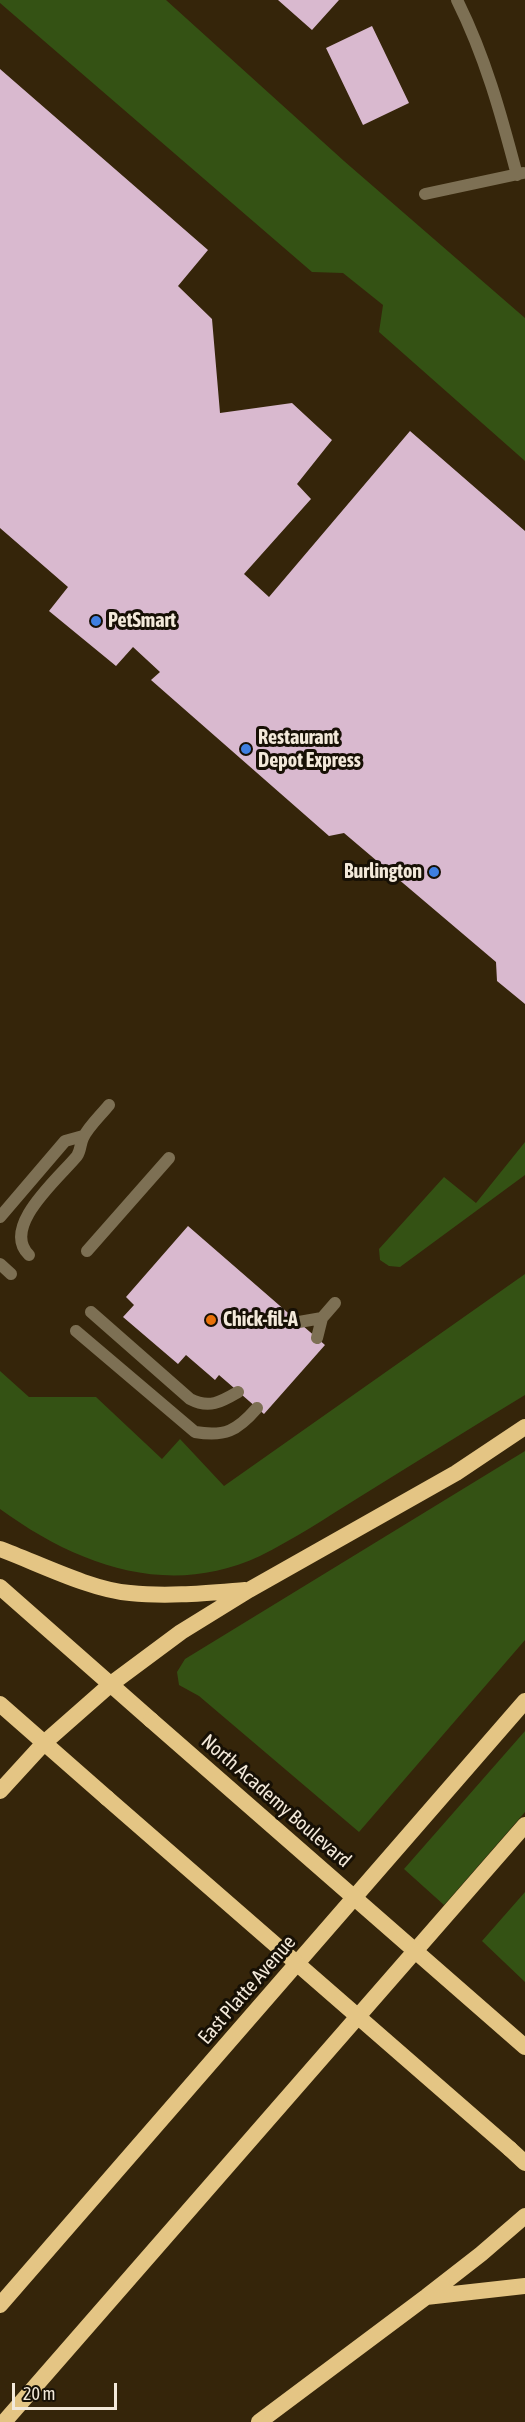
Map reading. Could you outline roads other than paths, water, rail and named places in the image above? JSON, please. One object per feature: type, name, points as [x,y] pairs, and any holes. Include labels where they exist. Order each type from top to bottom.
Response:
[{"type":"highway","points":[[0,1791],[44,1743],[111,1684],[181,1632],[249,1590],[456,1473],[525,1427]]},
{"type":"highway","points":[[0,1549],[99,1587],[129,1593],[174,1595],[249,1590]]},
{"type":"highway","name":"North Academy Boulevard","points":[[0,1587],[525,2047]]},
{"type":"highway","name":"East Platte Avenue","points":[[0,2305],[525,1701]]},
{"type":"highway","points":[[0,1704],[525,2163]]},
{"type":"highway","points":[[4,2422],[525,1825]]},
{"type":"highway","points":[[259,2422],[426,2297],[525,2216]]},
{"type":"highway","points":[[426,2297],[525,2286]]},
{"type":"street","points":[[425,194],[521,174],[475,36],[457,0]]},
{"type":"street","points":[[30,1255],[23,1249],[20,1238],[21,1227],[49,1186],[79,1153],[83,1137],[110,1106]]},
{"type":"street","points":[[0,1217],[65,1141],[83,1137]]},
{"type":"street","points":[[87,1251],[170,1158]]},
{"type":"street","points":[[0,1264],[11,1274]]},
{"type":"street","points":[[317,1338],[322,1318],[335,1303]]},
{"type":"street","points":[[91,1312],[190,1399],[199,1404],[212,1405],[238,1392]]},
{"type":"street","points":[[299,1322],[322,1318]]},
{"type":"street","points":[[76,1331],[195,1432],[214,1435],[230,1431],[246,1420],[257,1408]]},
{"type":"place","name":"PetSmart","points":[[96,621]]},
{"type":"place","name":"Restaurant Depot Express","points":[[246,749]]},
{"type":"place","name":"Burlington","points":[[434,872]]},
{"type":"place","name":"Chick-fil-A","points":[[211,1320]]}]
